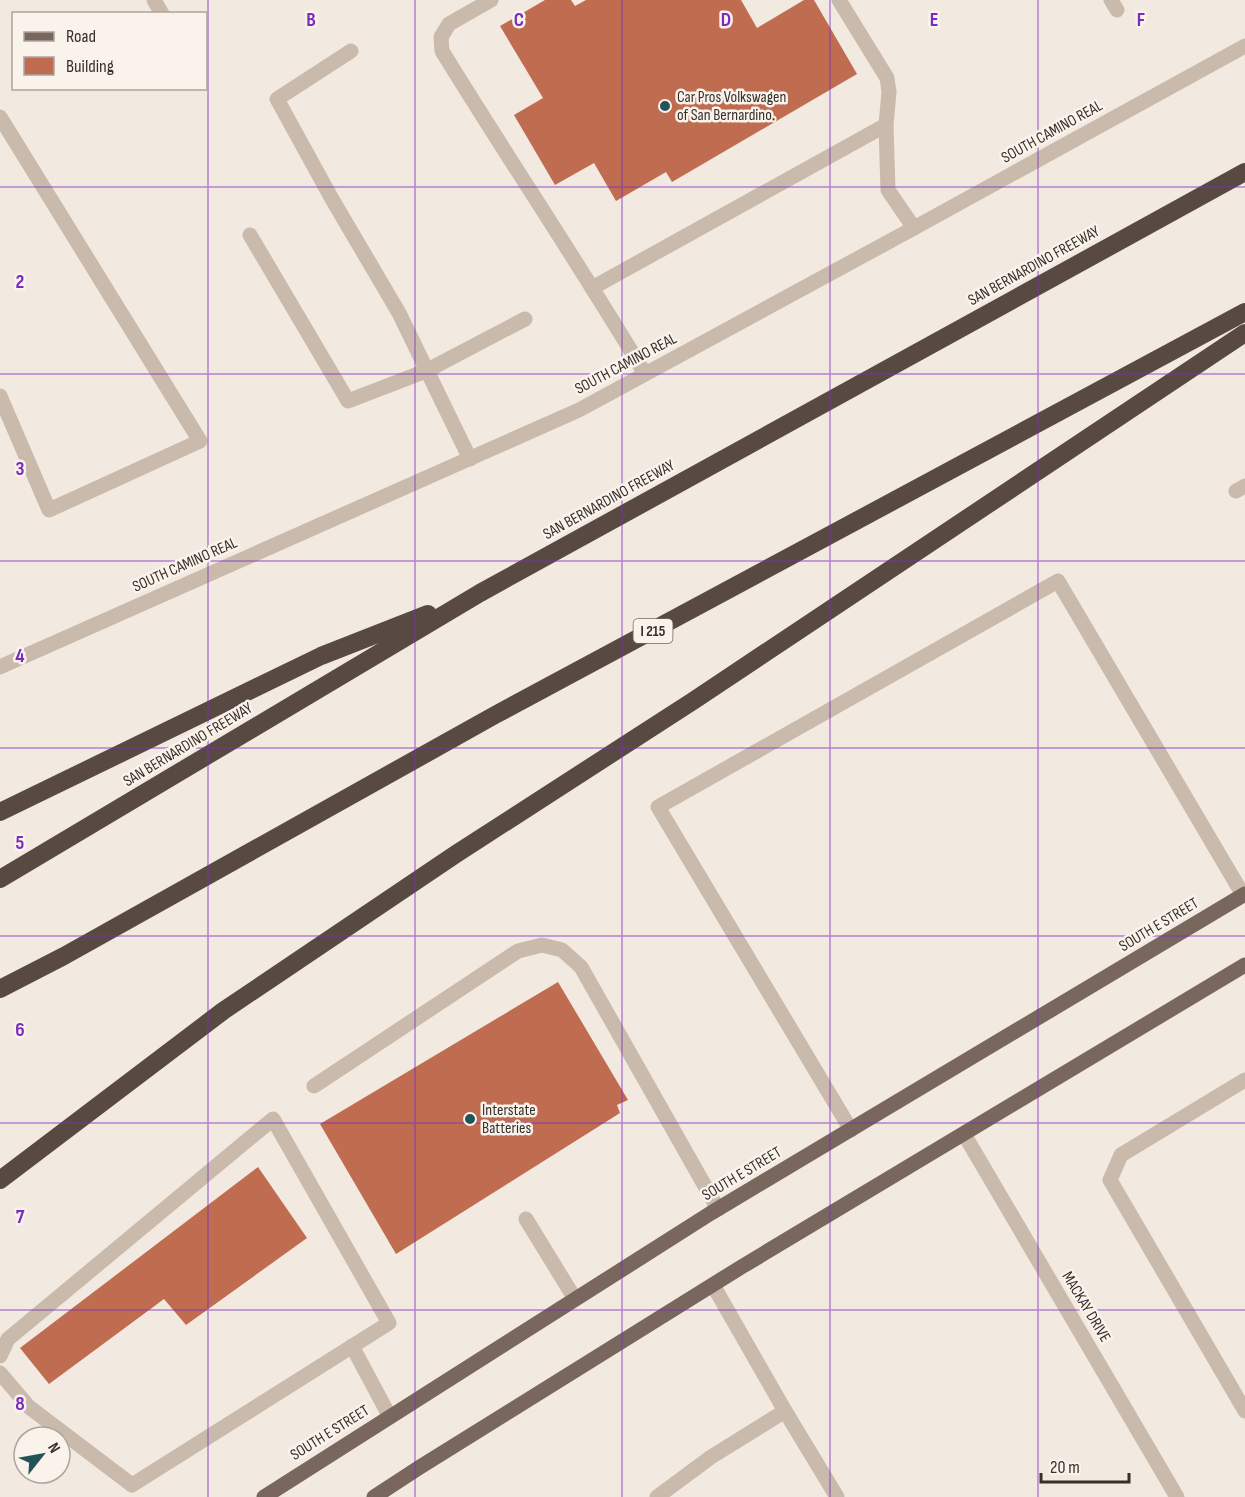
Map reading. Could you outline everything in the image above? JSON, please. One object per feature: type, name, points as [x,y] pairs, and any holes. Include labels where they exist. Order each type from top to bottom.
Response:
[{"type":"highway","name":"SAN BERNARDINO FREEWAY","points":[[0,879],[480,594],[1245,172]]},
{"type":"highway","name":"I 215","points":[[0,989],[64,956],[495,715],[1245,312]]},
{"type":"highway","points":[[0,1180],[223,1011],[447,860],[693,701],[1245,333]]},
{"type":"highway","points":[[0,812],[321,656],[480,594]]},
{"type":"highway","points":[[0,998],[64,956]]},
{"type":"main road","name":"SOUTH E STREET","points":[[264,1497],[718,1209],[1244,894]]},
{"type":"main road","points":[[374,1497],[713,1285],[1245,966]]},
{"type":"street","points":[[491,0],[449,24],[441,37],[442,51],[645,374]]},
{"type":"street","points":[[839,0],[887,78],[889,92],[886,125],[888,190],[914,228]]},
{"type":"street","name":"SOUTH CAMINO REAL","points":[[0,667],[579,410],[1245,46]]},
{"type":"street","points":[[351,51],[277,99],[399,313],[470,459]]},
{"type":"street","points":[[0,117],[200,441],[49,510],[0,396]]},
{"type":"street","points":[[592,288],[886,125]]},
{"type":"street","points":[[250,235],[348,401],[426,371],[525,319]]},
{"type":"street","points":[[851,1130],[658,807],[1058,581],[1244,894]]},
{"type":"street","points":[[314,1086],[518,951],[542,945],[562,950],[581,967],[718,1209]]},
{"type":"street","points":[[1245,1080],[1121,1155],[1110,1180],[1245,1411]]},
{"type":"street","points":[[0,1356],[8,1339],[273,1119],[389,1323],[132,1485],[29,1407],[0,1372]]},
{"type":"street","name":"MACKAY DRIVE","points":[[964,1134],[1177,1497]]},
{"type":"street","points":[[526,1219],[575,1299]]},
{"type":"street","points":[[713,1285],[837,1497]]},
{"type":"street","points":[[352,1346],[390,1417]]},
{"type":"street","points":[[657,1497],[711,1457],[785,1411]]},
{"type":"building","name":"Car Pros Volkswagen of San Bernardino.","points":[[545,0],[571,0],[575,6],[586,0],[741,0],[757,28],[804,0],[814,0],[857,74],[672,182],[666,172],[616,201],[594,163],[555,185],[514,115],[543,98],[500,26]]},
{"type":"building","name":"Interstate Batteries","points":[[558,982],[628,1100],[617,1105],[620,1113],[396,1254],[320,1124]]},
{"type":"building","points":[[258,1167],[307,1238],[186,1325],[164,1299],[49,1384],[20,1348]]},
{"type":"place","name":"Car Pros Volkswagen of San Bernardino.","points":[[665,106]]},
{"type":"place","name":"Interstate Batteries","points":[[470,1119]]}]
